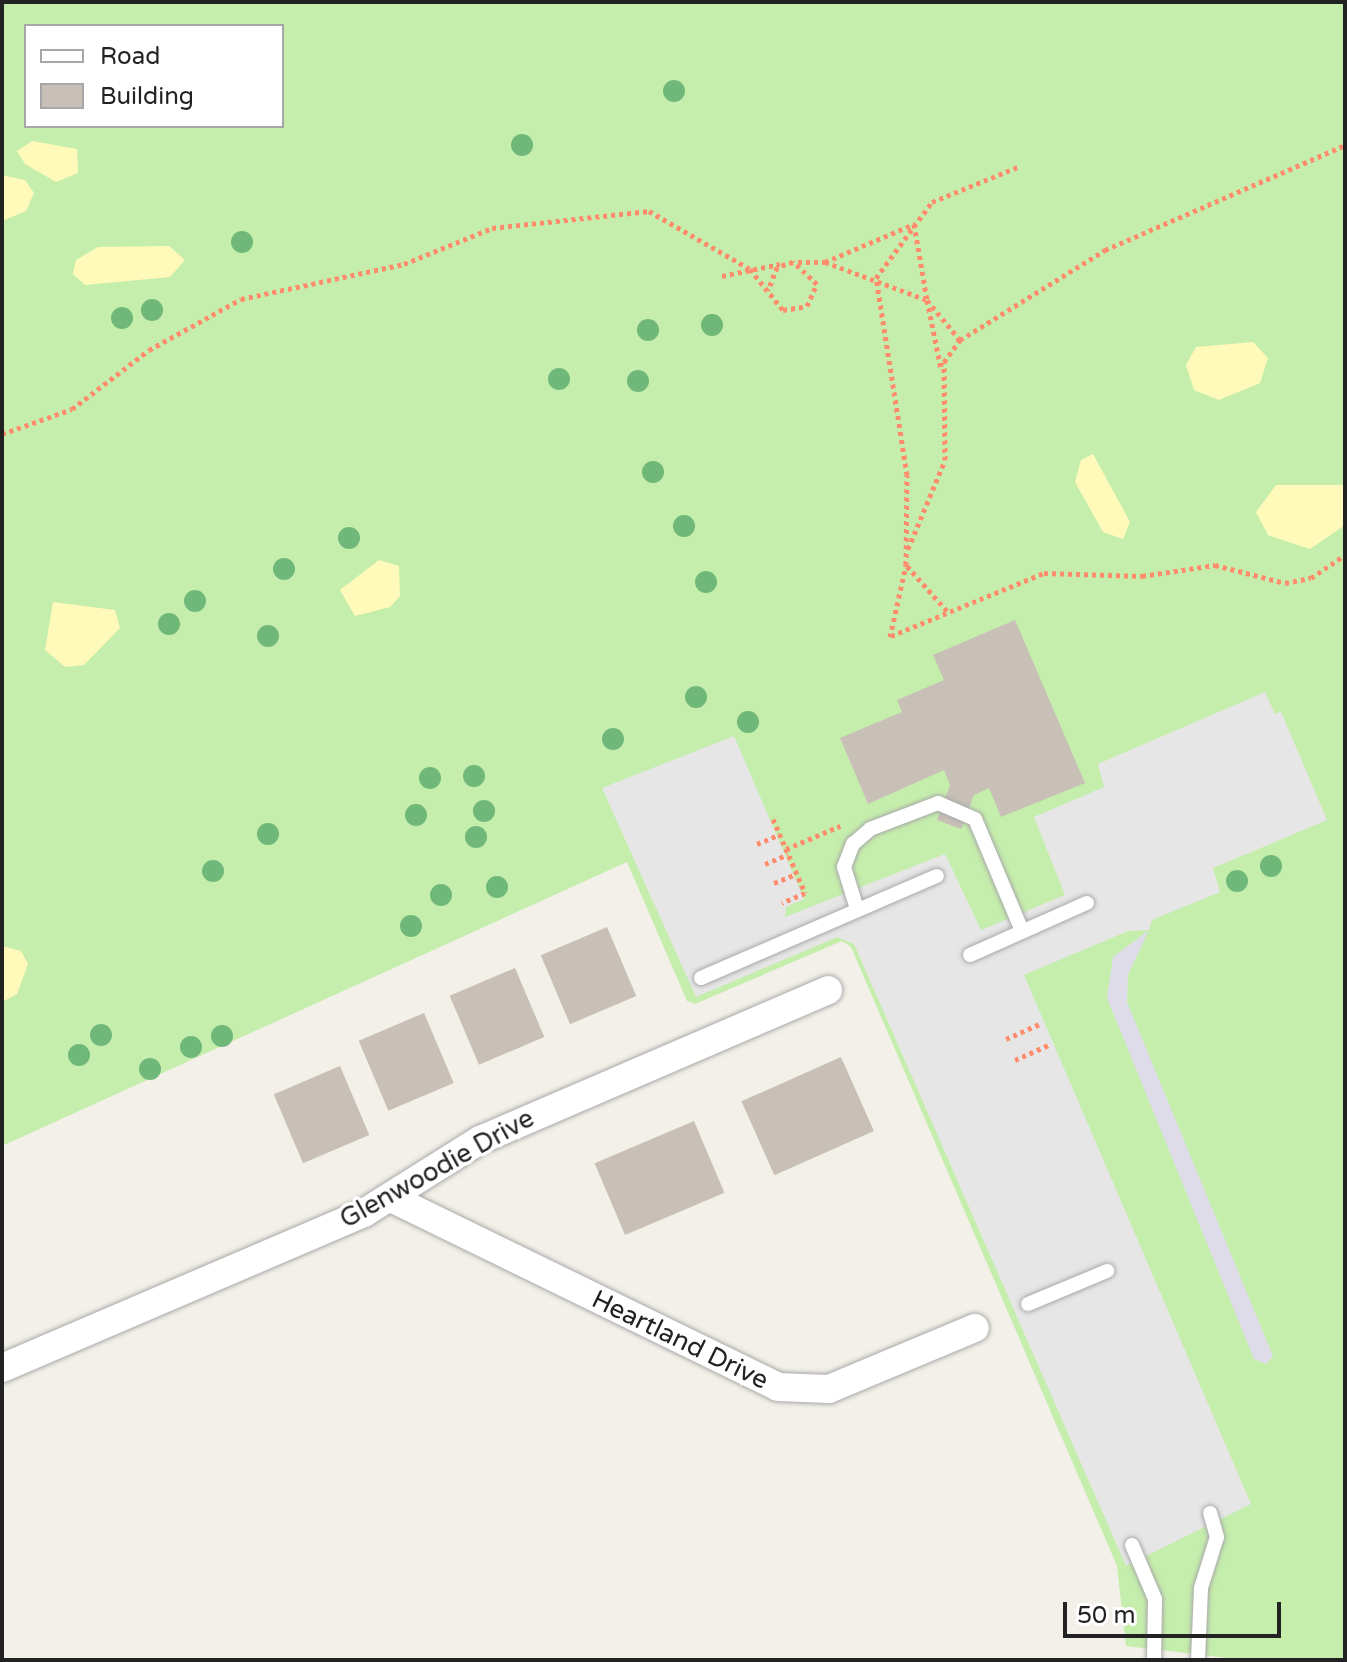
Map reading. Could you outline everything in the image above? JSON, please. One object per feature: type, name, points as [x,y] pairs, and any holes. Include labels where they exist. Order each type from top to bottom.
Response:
[{"type":"street","name":"Glenwoodie Drive","points":[[2,1368],[393,1199],[480,1140],[828,990]]},
{"type":"street","name":"Heartland Drive","points":[[393,1199],[787,1390],[829,1389],[975,1328]]},
{"type":"lane","points":[[857,909],[844,867],[853,844],[870,829],[938,803],[975,819],[1022,931]]},
{"type":"lane","points":[[701,978],[937,876]]},
{"type":"lane","points":[[970,955],[1087,903]]},
{"type":"lane","points":[[1028,1304],[1107,1271]]},
{"type":"lane","points":[[1198,1660],[1201,1588],[1217,1537],[1210,1513]]},
{"type":"lane","points":[[1132,1545],[1155,1599],[1154,1660]]},
{"type":"path","points":[[943,378],[960,340],[1105,250],[1345,145]]},
{"type":"path","points":[[1020,166],[941,196],[914,224],[876,278],[904,445],[908,549],[890,637],[1044,573],[1142,576],[1215,565],[1285,583],[1311,578],[1345,555]]},
{"type":"path","points":[[2,434],[72,409],[149,350],[241,299],[404,264],[492,228],[636,208],[682,225],[750,269],[776,305],[791,312],[813,300],[814,276],[793,262]]},
{"type":"path","points":[[825,262],[914,224]]},
{"type":"path","points":[[908,549],[948,445],[943,378],[914,224]]},
{"type":"path","points":[[722,276],[785,263],[825,262],[876,278],[927,300],[960,340]]},
{"type":"path","points":[[768,290],[772,273],[785,263]]},
{"type":"path","points":[[906,565],[948,612]]},
{"type":"path","points":[[773,819],[805,893],[782,903]]},
{"type":"path","points":[[757,844],[780,834]]},
{"type":"path","points":[[765,864],[788,854]]},
{"type":"path","points":[[774,883],[796,874]]},
{"type":"path","points":[[1006,1039],[1042,1023]]},
{"type":"path","points":[[1015,1060],[1051,1044]]},
{"type":"green space","points":[[2,2],[1345,2],[1345,1660],[1245,1660],[1126,1646],[1117,1566],[851,947],[842,941],[695,1004],[687,1001],[627,862],[2,1146]]},
{"type":"sand","points":[[32,141],[77,149],[78,173],[56,182],[25,164],[17,151]]},
{"type":"sand","points":[[2,175],[25,180],[34,193],[26,211],[2,221]]},
{"type":"sand","points":[[169,246],[185,260],[170,277],[85,285],[73,274],[76,260],[98,247]]},
{"type":"sand","points":[[1253,342],[1268,358],[1260,383],[1219,400],[1194,390],[1186,365],[1196,347]]},
{"type":"sand","points":[[1093,454],[1130,522],[1123,539],[1103,532],[1075,482],[1081,460]]},
{"type":"sand","points":[[1276,485],[1345,485],[1345,525],[1310,549],[1268,535],[1256,512]]},
{"type":"sand","points":[[379,560],[399,566],[400,596],[390,607],[355,616],[340,590]]},
{"type":"sand","points":[[53,602],[115,610],[120,628],[84,665],[65,667],[45,650]]},
{"type":"sand","points":[[2,946],[21,951],[28,964],[17,994],[2,1002]]},
{"type":"shaded area","points":[[1265,692],[1275,714],[1281,712],[1327,820],[1213,868],[1220,892],[1152,920],[1149,930],[1128,931],[1024,975],[1251,1504],[1126,1566],[854,944],[837,937],[696,997],[602,788],[734,736],[804,899],[786,907],[785,917],[945,854],[981,930],[1065,895],[1034,817],[1104,787],[1098,764]]},
{"type":"shaded area","points":[[1149,930],[1128,975],[1127,1002],[1273,1356],[1266,1364],[1254,1359],[1107,998],[1113,957]]},
{"type":"building","points":[[1015,620],[1085,783],[1001,817],[989,788],[974,795],[961,829],[937,820],[950,785],[944,770],[868,804],[840,738],[902,712],[897,700],[944,680],[933,655]]},
{"type":"building","points":[[607,927],[636,996],[570,1024],[541,955]]},
{"type":"building","points":[[515,968],[544,1037],[479,1065],[450,996]]},
{"type":"building","points":[[424,1013],[454,1083],[388,1111],[359,1041]]},
{"type":"building","points":[[841,1057],[874,1131],[774,1175],[741,1101]]},
{"type":"building","points":[[340,1066],[369,1135],[303,1163],[274,1094]]},
{"type":"building","points":[[694,1121],[724,1193],[625,1235],[595,1163]]}]
